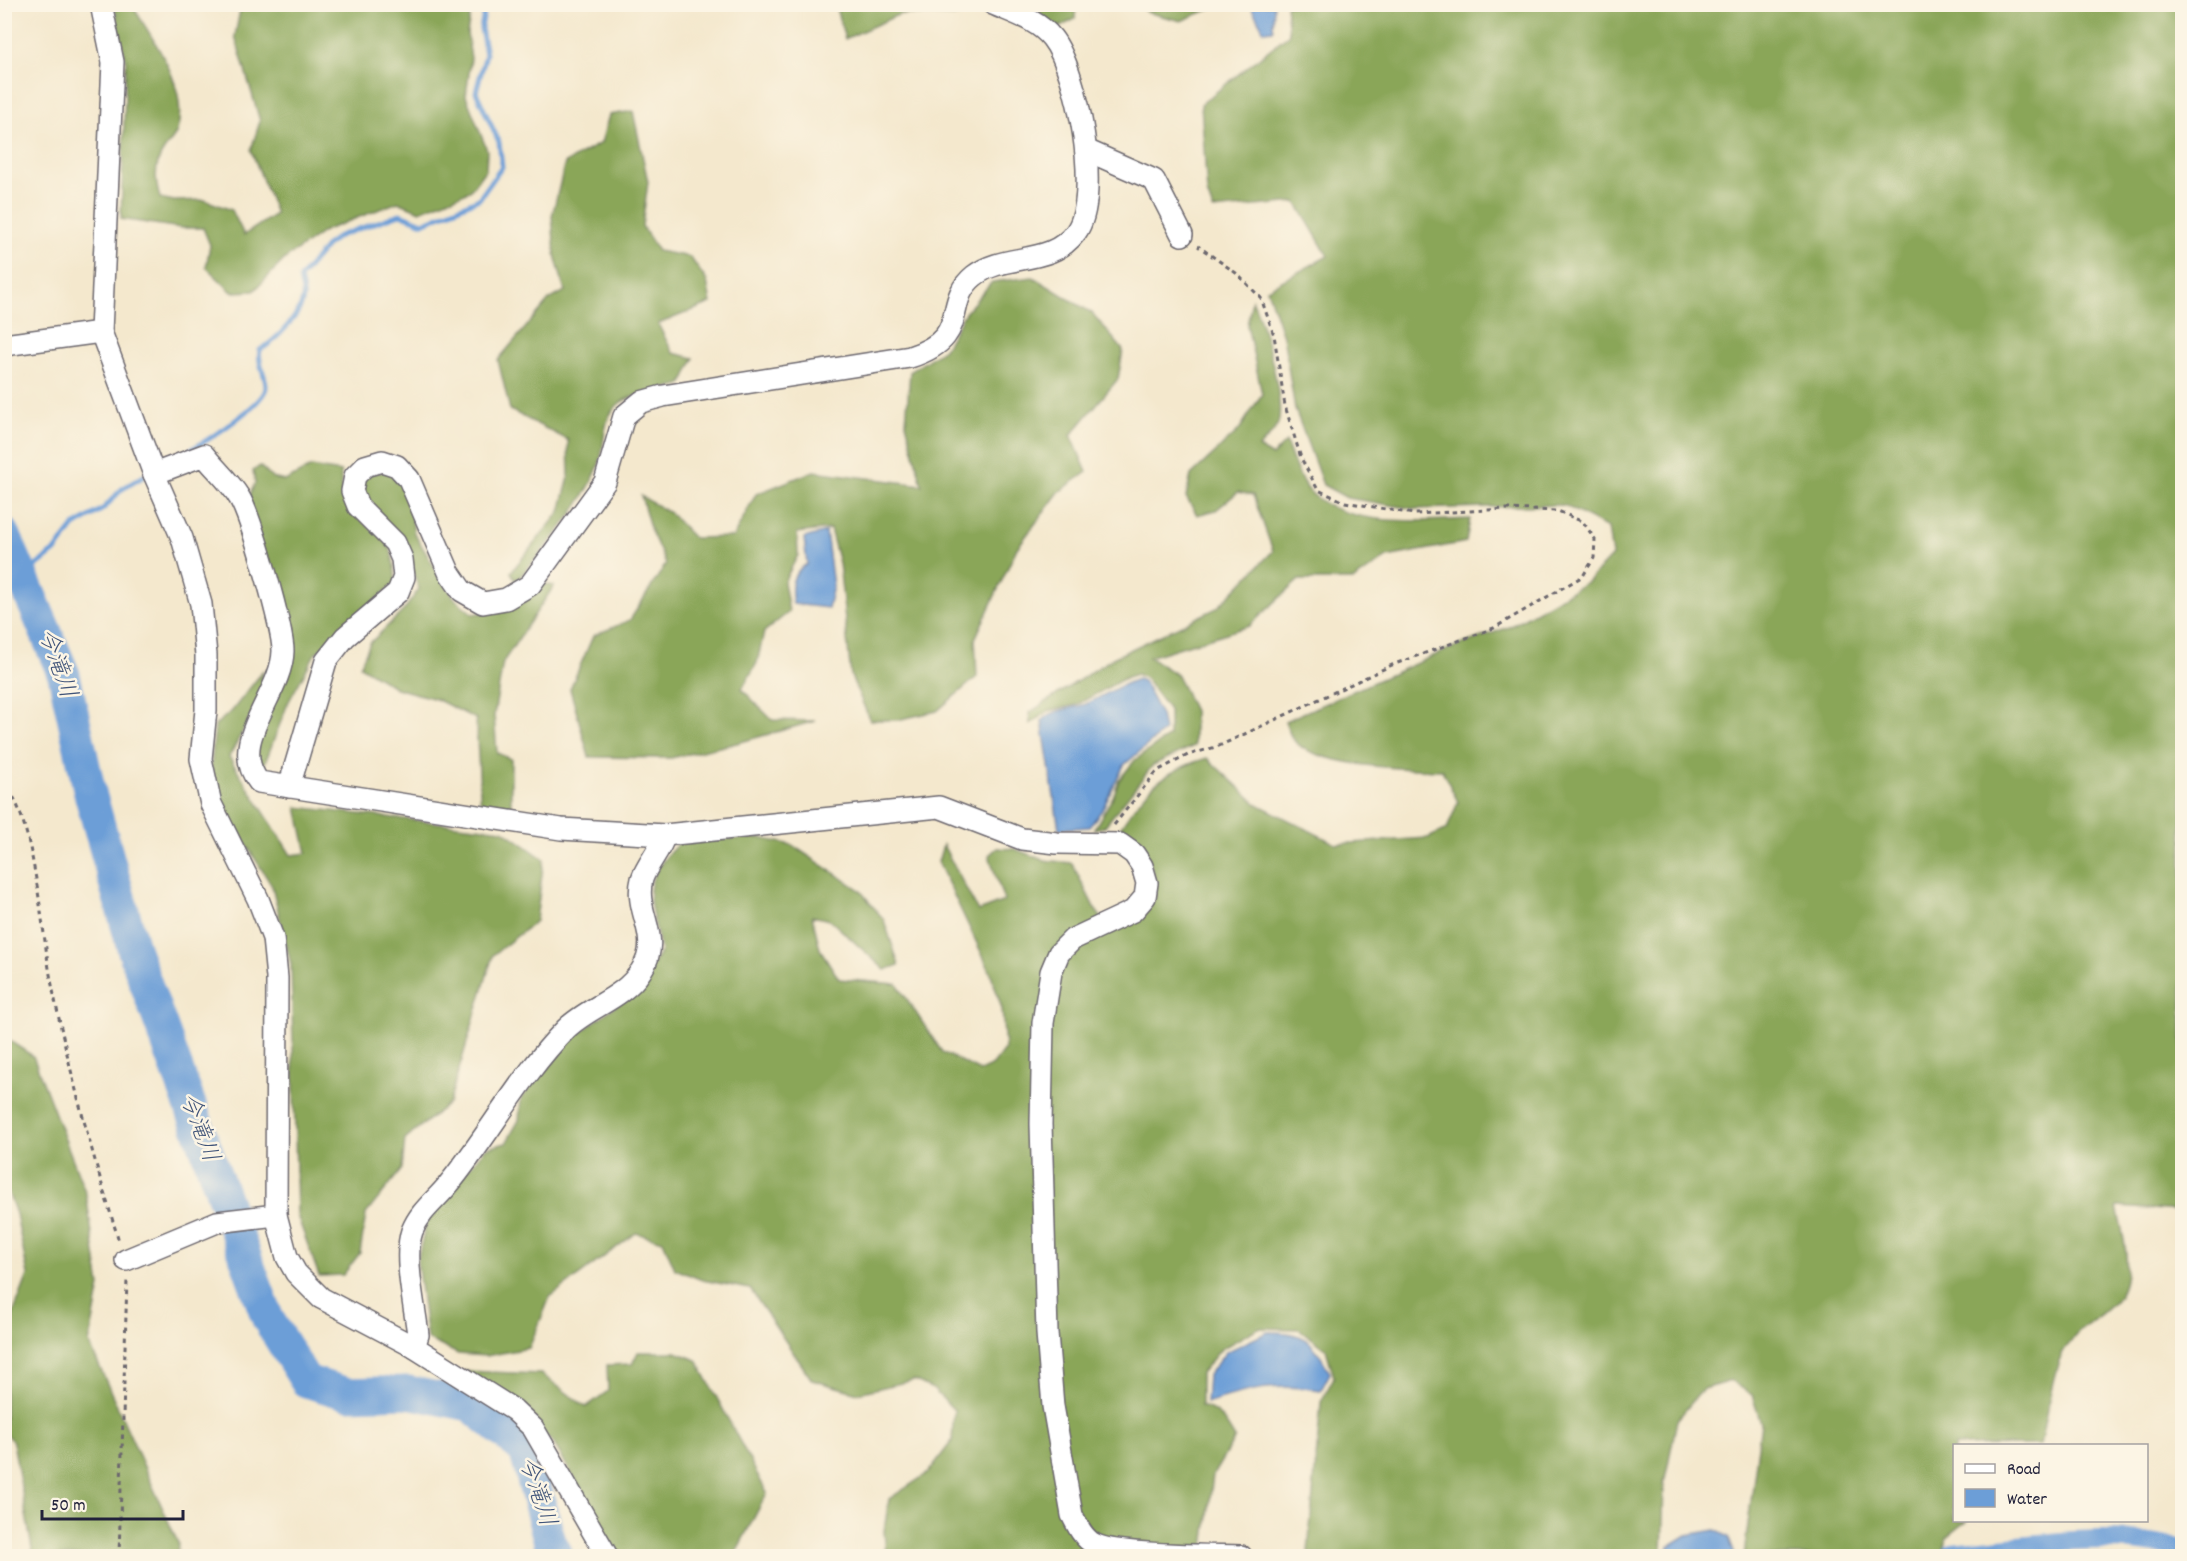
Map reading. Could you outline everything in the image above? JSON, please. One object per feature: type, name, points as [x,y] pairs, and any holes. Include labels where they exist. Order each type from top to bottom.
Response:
[{"type":"street","points":[[101,4],[113,62],[101,332],[154,474],[182,538],[201,604],[206,655],[206,710],[201,759],[212,804],[258,899],[273,938],[277,978],[267,1216],[291,1265],[321,1298],[414,1347],[514,1410],[532,1428],[607,1557]]},
{"type":"street","points":[[289,787],[326,661],[345,637],[398,592],[404,577],[402,559],[395,543],[358,507],[352,491],[355,476],[365,466],[382,461],[397,466],[409,479],[449,572],[462,591],[483,603],[506,598],[530,585],[605,482],[624,416],[641,402],[663,396],[910,357],[927,352],[947,337],[962,293],[973,277],[990,267],[1058,250],[1077,231],[1087,201],[1086,150],[1067,64],[1052,39],[1041,27],[993,4]]},
{"type":"street","points":[[1086,150],[1154,180],[1182,235]]},
{"type":"street","points":[[4,345],[101,332]]},
{"type":"street","points":[[154,474],[204,455],[240,498],[274,607],[283,649],[281,669],[247,747],[248,765],[259,782],[561,829],[665,835],[939,807],[1022,839],[1057,843],[1120,844],[1134,854],[1142,866],[1147,883],[1145,897],[1133,911],[1073,939],[1059,953],[1051,972],[1042,1023],[1041,1124],[1047,1333],[1053,1406],[1072,1515],[1079,1530],[1093,1544],[1114,1550],[1241,1557]]},
{"type":"street","points":[[414,1347],[418,1335],[410,1257],[411,1233],[421,1213],[448,1185],[497,1114],[565,1030],[627,988],[639,974],[649,957],[651,937],[642,896],[642,880],[665,835]]},
{"type":"street","points":[[126,1260],[217,1222],[267,1216]]},
{"type":"path","points":[[1104,842],[1126,808],[1157,771],[1188,755],[1219,746],[1392,665],[1494,628],[1583,576],[1594,558],[1595,539],[1583,522],[1558,512],[1507,508],[1414,514],[1345,502],[1318,490],[1301,458],[1285,406],[1274,335],[1261,298],[1236,273],[1182,235]]},
{"type":"path","points":[[4,782],[13,793],[25,825],[52,985],[95,1163],[126,1260],[128,1304],[120,1557]]},
{"type":"green space","points":[[114,5],[132,5],[159,49],[174,81],[180,114],[175,136],[161,155],[157,167],[156,179],[160,198],[174,201],[205,200],[232,210],[244,235],[276,214],[251,150],[260,121],[235,36],[241,5],[472,5],[467,33],[471,58],[466,96],[487,150],[486,169],[470,191],[420,211],[398,202],[326,230],[285,259],[254,291],[232,292],[206,267],[210,245],[203,228],[181,228],[121,219],[126,62]]},
{"type":"green space","points":[[835,5],[959,5],[974,13],[955,16],[900,14],[845,39]]},
{"type":"green space","points":[[1032,5],[1076,5],[1075,19],[1056,29]]},
{"type":"green space","points":[[1142,5],[1216,5],[1181,21],[1146,12]]},
{"type":"green space","points":[[1286,5],[2182,5],[2182,1211],[2117,1207],[2125,1242],[2125,1280],[2115,1301],[2073,1338],[2061,1356],[2040,1444],[1953,1444],[1953,1522],[1966,1522],[1946,1538],[1943,1549],[1947,1556],[1744,1556],[1761,1423],[1752,1395],[1731,1381],[1703,1389],[1677,1420],[1664,1484],[1662,1556],[1321,1556],[1308,1552],[1321,1402],[1334,1377],[1326,1349],[1299,1329],[1258,1328],[1221,1349],[1201,1373],[1201,1406],[1213,1410],[1225,1422],[1235,1438],[1213,1475],[1203,1556],[886,1556],[884,1531],[889,1499],[928,1473],[952,1441],[954,1410],[933,1389],[914,1380],[858,1393],[812,1380],[750,1289],[702,1280],[675,1269],[663,1241],[636,1233],[550,1297],[529,1348],[486,1356],[458,1354],[427,1339],[417,1261],[428,1216],[486,1148],[506,1143],[519,1120],[521,1098],[573,1038],[635,991],[661,951],[650,904],[652,880],[658,868],[681,841],[761,838],[792,845],[860,890],[884,920],[899,965],[885,970],[830,920],[812,916],[820,949],[839,979],[897,984],[942,1052],[980,1071],[993,1065],[1005,1049],[1002,1009],[990,971],[938,862],[943,845],[978,911],[1004,901],[989,855],[997,848],[1015,849],[1043,860],[1072,863],[1095,909],[1113,933],[1155,899],[1153,876],[1148,858],[1138,843],[1120,828],[1137,803],[1156,784],[1178,769],[1207,758],[1257,804],[1336,844],[1428,838],[1447,829],[1458,802],[1442,770],[1385,767],[1339,761],[1319,755],[1303,748],[1292,738],[1285,721],[1449,649],[1509,627],[1587,582],[1612,556],[1608,528],[1564,505],[1414,509],[1347,498],[1323,485],[1295,409],[1283,336],[1267,289],[1328,256],[1296,202],[1213,210],[1207,193],[1201,104],[1289,34]]},
{"type":"green space","points":[[633,111],[648,182],[642,226],[658,251],[690,257],[707,281],[711,303],[658,324],[673,353],[694,358],[682,384],[632,397],[614,409],[607,422],[600,461],[586,492],[564,524],[516,581],[511,572],[560,512],[569,477],[568,440],[510,410],[498,360],[549,300],[565,291],[555,255],[552,216],[565,163],[601,143],[609,115]]},
{"type":"green space","points":[[1033,277],[1092,313],[1123,350],[1118,379],[1071,435],[1087,472],[1059,492],[1017,548],[975,639],[977,677],[937,711],[897,720],[870,720],[851,676],[839,563],[830,529],[797,533],[798,555],[784,582],[789,612],[764,632],[757,663],[742,689],[772,720],[815,721],[741,742],[671,758],[589,757],[570,689],[593,636],[630,620],[666,564],[651,531],[641,496],[670,513],[694,538],[733,537],[756,494],[814,471],[922,485],[906,423],[910,372],[944,349],[965,313],[992,282]]},
{"type":"green space","points":[[1252,300],[1267,344],[1279,400],[1277,426],[1259,448],[1272,456],[1286,442],[1306,487],[1317,498],[1333,507],[1351,514],[1391,520],[1470,519],[1466,542],[1387,557],[1354,580],[1299,580],[1249,626],[1149,657],[1177,675],[1194,711],[1194,746],[1153,765],[1104,827],[1094,829],[1113,797],[1119,780],[1135,760],[1169,736],[1169,710],[1145,678],[1137,674],[1127,677],[1076,705],[1048,711],[1030,724],[1029,713],[1113,658],[1217,608],[1273,551],[1253,495],[1238,492],[1216,510],[1197,515],[1186,497],[1191,475],[1239,430],[1262,394],[1247,325]]},
{"type":"green space","points":[[260,466],[272,478],[285,481],[311,467],[341,472],[344,499],[349,508],[390,548],[396,582],[315,654],[288,703],[265,763],[256,762],[257,744],[291,657],[248,499],[255,483],[253,471]]},
{"type":"green space","points":[[391,471],[409,495],[414,533],[455,599],[473,614],[510,608],[543,583],[554,586],[503,662],[494,715],[497,753],[511,759],[511,813],[481,810],[476,719],[436,699],[396,688],[360,666],[370,643],[404,610],[419,589],[401,539],[361,496],[362,482],[368,473]]},
{"type":"green space","points":[[263,671],[261,697],[229,757],[291,855],[307,853],[297,807],[503,830],[544,859],[536,921],[493,955],[449,1103],[405,1139],[402,1169],[366,1214],[360,1253],[343,1275],[319,1276],[297,1215],[291,964],[272,886],[226,812],[211,769],[215,725],[232,711]]},
{"type":"green space","points":[[5,1038],[33,1056],[86,1194],[100,1286],[89,1343],[178,1543],[177,1556],[34,1556],[33,1554],[13,1442],[5,1433],[5,1335],[28,1275],[16,1214],[5,1184]]},
{"type":"green space","points":[[638,1352],[676,1352],[697,1360],[767,1493],[734,1556],[619,1556],[553,1442],[466,1371],[541,1374],[586,1407],[608,1391],[607,1365],[632,1364]]},
{"type":"water","points":[[1250,5],[1274,5],[1273,30],[1264,31]]},
{"type":"water","points":[[826,532],[833,586],[828,608],[793,604],[793,581],[798,572],[807,564],[804,538]]},
{"type":"water","points":[[1138,679],[1143,681],[1161,715],[1164,731],[1124,765],[1102,810],[1089,827],[1059,829],[1042,721],[1052,714],[1086,704]]},
{"type":"water","points":[[1268,1332],[1291,1334],[1307,1340],[1330,1373],[1321,1390],[1275,1387],[1236,1394],[1206,1403],[1208,1375],[1226,1352]]},
{"type":"water","points":[[1715,1530],[1729,1537],[1735,1556],[1667,1556],[1669,1546],[1687,1535]]},
{"type":"waterway","points":[[190,450],[234,422],[263,394],[266,387],[260,350],[279,335],[292,320],[301,305],[303,296],[300,278],[327,245],[339,236],[400,214],[423,223],[479,199],[502,167],[499,142],[476,92],[486,54],[481,28],[486,4]]},
{"type":"waterway","points":[[22,577],[55,551],[74,526],[103,509],[122,489],[144,476]]},
{"type":"waterway","name":"今滝川","points":[[4,534],[64,675],[90,793],[134,951],[268,1319],[306,1381],[348,1394],[408,1392],[470,1405],[525,1450],[550,1542],[557,1556]]},
{"type":"waterway","points":[[1952,1553],[2097,1540],[2154,1544],[2182,1550]]}]
